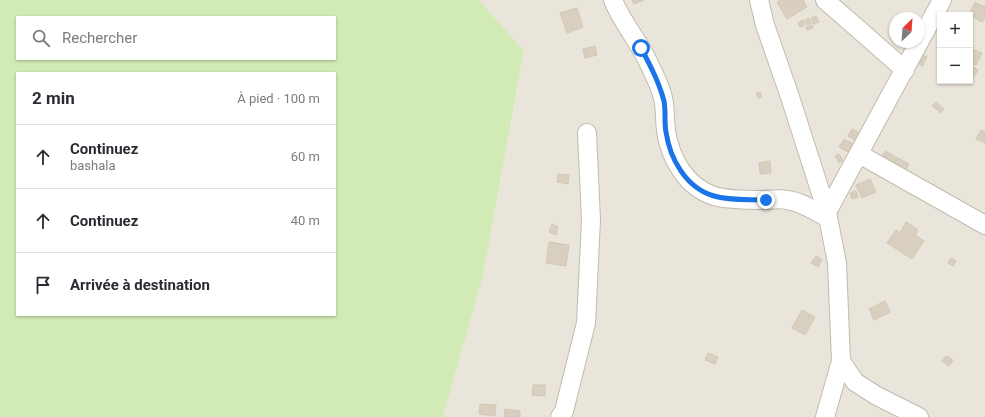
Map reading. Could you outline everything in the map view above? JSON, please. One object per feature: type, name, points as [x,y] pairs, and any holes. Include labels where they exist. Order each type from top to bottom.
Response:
[{"type":"street","points":[[612,0],[627,28],[641,48],[660,88],[664,103],[666,131],[670,148],[677,165],[684,176],[702,192],[715,197],[766,200],[785,199],[808,206],[828,215]]},
{"type":"street","points":[[759,0],[769,36],[828,215],[837,263],[841,361],[825,417]]},
{"type":"street","points":[[825,0],[874,41],[905,70]]},
{"type":"street","points":[[828,215],[942,0]]},
{"type":"street","points":[[560,417],[564,411],[586,323],[591,220],[587,133]]},
{"type":"street","points":[[859,154],[985,225]]},
{"type":"street","points":[[841,361],[855,382],[877,396],[919,417]]},
{"type":"shaded area","points":[[479,0],[985,0],[985,417],[443,417],[483,276],[524,52]]},
{"type":"green space","points":[[0,0],[479,0],[524,51],[483,276],[443,417],[0,417]]},
{"type":"building","points":[[632,0],[644,0],[634,4]]},
{"type":"building","points":[[780,0],[803,0],[807,7],[787,19],[777,2]]},
{"type":"building","points":[[975,2],[985,7],[985,17],[982,22],[973,17],[973,12],[970,12]]},
{"type":"building","points":[[577,8],[583,27],[567,33],[560,13]]},
{"type":"building","points":[[816,16],[819,22],[813,24],[811,18]]},
{"type":"building","points":[[809,18],[811,23],[807,25],[805,20]]},
{"type":"building","points":[[803,20],[805,25],[800,27],[798,23]]},
{"type":"building","points":[[812,25],[813,28],[807,30],[806,27]]},
{"type":"building","points":[[595,46],[597,55],[585,58],[583,49]]},
{"type":"building","points":[[973,49],[982,53],[976,65],[973,64]]},
{"type":"building","points":[[919,53],[927,57],[924,62],[917,58]]},
{"type":"building","points":[[919,61],[924,63],[923,66],[918,64]]},
{"type":"building","points":[[973,67],[978,70],[973,78]]},
{"type":"building","points":[[760,92],[762,97],[758,98],[756,93]]},
{"type":"building","points":[[936,102],[944,109],[941,113],[932,106]]},
{"type":"building","points":[[852,129],[864,135],[860,143],[848,136]]},
{"type":"building","points":[[981,130],[985,132],[985,143],[976,139]]},
{"type":"building","points":[[844,139],[855,145],[850,153],[839,147]]},
{"type":"building","points":[[885,151],[909,164],[904,173],[880,160]]},
{"type":"building","points":[[839,154],[843,160],[839,163],[835,156]]},
{"type":"building","points":[[770,161],[771,173],[760,174],[759,163]]},
{"type":"building","points":[[558,174],[569,175],[568,184],[557,182]]},
{"type":"building","points":[[870,179],[876,192],[862,198],[856,185]]},
{"type":"building","points":[[856,191],[858,197],[852,199],[850,193]]},
{"type":"building","points":[[906,222],[918,230],[915,235],[924,241],[912,259],[887,243],[896,230],[900,233]]},
{"type":"building","points":[[552,224],[558,227],[556,235],[549,232]]},
{"type":"building","points":[[549,242],[569,245],[566,266],[546,263]]},
{"type":"building","points":[[816,256],[822,260],[818,267],[811,263]]},
{"type":"building","points":[[951,258],[956,261],[953,266],[948,263]]},
{"type":"building","points":[[885,301],[890,312],[874,320],[869,309]]},
{"type":"building","points":[[802,310],[815,317],[805,335],[792,328]]},
{"type":"building","points":[[708,353],[718,357],[715,364],[705,360]]},
{"type":"building","points":[[946,356],[953,360],[949,366],[942,361]]},
{"type":"building","points":[[533,385],[545,385],[545,396],[532,395]]},
{"type":"building","points":[[480,404],[496,405],[495,416],[479,414]]},
{"type":"building","points":[[505,409],[520,411],[520,417],[504,417]]},
{"type":"route","points":[[641,48],[660,88],[664,103],[666,131],[670,148],[677,165],[684,176],[702,192],[715,197],[766,200]]}]
